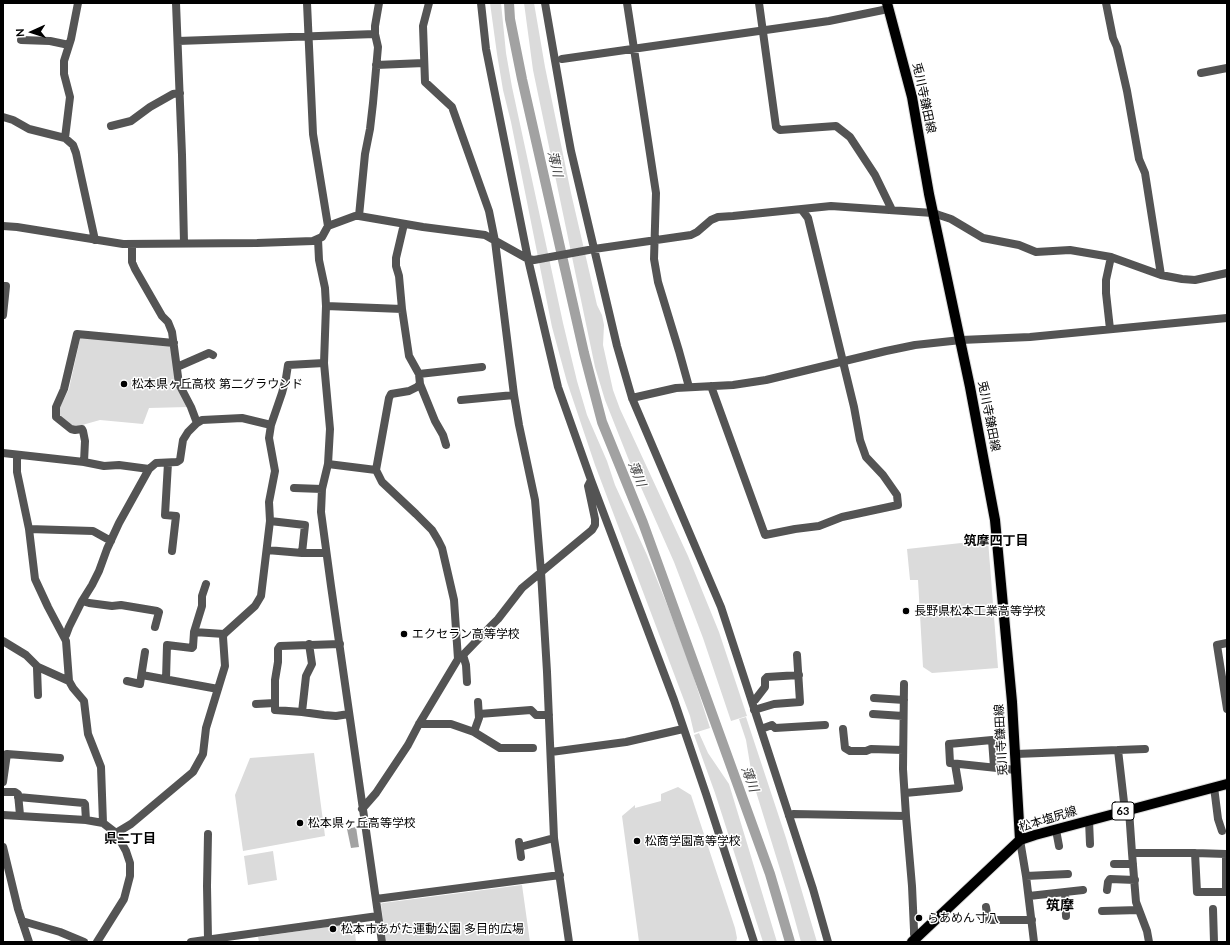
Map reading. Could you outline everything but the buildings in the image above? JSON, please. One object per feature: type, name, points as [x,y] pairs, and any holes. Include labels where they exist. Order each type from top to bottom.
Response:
[{"type":"main road","name":"兎川寺鎌田線","points":[[888,6],[912,97],[926,180],[984,458],[995,520],[1012,702],[1020,840]]},
{"type":"main road","name":"松本塩尻線","points":[[914,940],[1020,840],[1089,820],[1227,784]]},
{"type":"street","points":[[65,138],[70,97],[64,74],[64,61],[78,3]]},
{"type":"street","points":[[176,3],[184,243]]},
{"type":"street","points":[[307,3],[313,134],[328,226]]},
{"type":"street","points":[[359,216],[365,154],[373,103],[378,47],[375,26],[378,3]]},
{"type":"street","points":[[429,3],[423,26],[425,82],[452,107],[490,212],[514,395],[535,500],[541,572],[551,752],[554,838],[569,942]]},
{"type":"street","points":[[481,3],[486,49],[531,259],[541,318],[558,387],[591,480],[673,698],[754,942]]},
{"type":"street","points":[[545,3],[554,55],[558,56],[567,131],[591,249],[616,346],[632,398],[721,607],[813,889],[828,942]]},
{"type":"street","points":[[627,3],[656,193],[654,259],[658,282],[689,387]]},
{"type":"street","points":[[759,3],[776,127],[780,130],[836,126],[850,137],[875,175],[892,210]]},
{"type":"street","points":[[1106,3],[1113,38],[1118,47],[1139,158],[1146,173],[1161,275]]},
{"type":"street","points":[[558,62],[633,49],[829,21],[888,6]]},
{"type":"street","points":[[178,41],[375,34]]},
{"type":"street","points":[[21,40],[50,41],[69,45]]},
{"type":"street","points":[[376,65],[424,63]]},
{"type":"street","points":[[1201,73],[1227,68]]},
{"type":"street","points":[[111,126],[130,121],[150,107],[173,94],[180,93]]},
{"type":"street","points":[[3,117],[13,120],[29,129],[65,138],[73,145],[95,240]]},
{"type":"street","points":[[3,226],[132,244],[257,243],[313,241],[322,236],[328,226],[355,216],[359,216],[404,224],[485,235],[531,259],[691,235],[711,220],[718,217],[831,206],[933,213],[951,220],[984,238],[1019,245],[1036,252],[1070,250],[1111,257],[1161,275],[1182,279],[1195,280],[1227,274]]},
{"type":"street","points":[[711,386],[765,535],[819,526],[842,517],[898,505],[897,495],[883,475],[866,457],[860,440],[854,407],[808,218],[802,210]]},
{"type":"street","points":[[404,224],[396,258],[396,266],[399,276],[409,356],[419,374],[420,384],[446,445]]},
{"type":"street","points":[[318,239],[318,260],[325,288],[326,306],[324,363],[330,429],[328,464],[322,489],[321,512],[382,942]]},
{"type":"street","points":[[132,244],[132,262],[135,269],[162,316],[168,322],[172,332],[179,384],[191,407],[196,423]]},
{"type":"street","points":[[1110,329],[1106,280],[1111,257]]},
{"type":"street","points":[[3,286],[6,286],[3,315]]},
{"type":"street","points":[[326,306],[402,309]]},
{"type":"street","points":[[632,398],[664,390],[733,385],[766,380],[915,345],[960,340],[1011,339],[1227,318]]},
{"type":"street","points":[[84,462],[84,431],[82,429],[71,429],[56,416],[56,407],[64,389],[77,334],[174,343]]},
{"type":"street","points":[[177,367],[209,353],[213,355]]},
{"type":"street","points":[[116,833],[131,824],[192,772],[202,754],[206,728],[225,663],[224,634],[254,606],[261,596],[270,521],[269,502],[275,471],[269,438],[271,425],[286,378],[288,365],[324,363]]},
{"type":"street","points":[[419,374],[482,367]]},
{"type":"street","points":[[420,384],[409,391],[391,394],[376,470],[382,482],[432,530],[442,548],[454,600],[460,657],[466,664],[467,682]]},
{"type":"street","points":[[461,400],[514,395]]},
{"type":"street","points":[[64,636],[66,635],[82,601],[99,571],[119,523],[149,469],[156,463],[177,462],[180,460],[182,440],[196,423],[202,420],[242,418],[271,425]]},
{"type":"street","points":[[3,453],[84,462],[104,466],[119,465],[149,469]]},
{"type":"street","points":[[17,455],[17,472],[29,528],[35,579],[48,608],[66,641],[69,680],[73,688],[84,701],[88,734],[101,767],[103,823]]},
{"type":"street","points":[[168,463],[165,515],[176,516],[172,552]]},
{"type":"street","points":[[328,464],[376,470]]},
{"type":"street","points":[[362,809],[376,792],[408,745],[419,724],[460,657],[498,619],[522,588],[592,530],[595,525],[595,519],[588,486],[591,480]]},
{"type":"street","points":[[294,488],[322,489]]},
{"type":"street","points":[[270,521],[305,525],[302,553]]},
{"type":"street","points":[[29,528],[93,531],[111,541]]},
{"type":"street","points":[[267,550],[302,553],[326,553]]},
{"type":"street","points":[[166,679],[168,645],[193,647],[194,632],[202,606],[202,596],[206,584]]},
{"type":"street","points":[[82,601],[157,611],[159,612],[155,627]]},
{"type":"street","points":[[194,632],[224,634]]},
{"type":"street","points":[[3,641],[26,655],[38,667],[69,680]]},
{"type":"street","points":[[1227,643],[1217,645],[1227,709]]},
{"type":"street","points":[[302,712],[306,676],[312,664],[309,644]]},
{"type":"street","points":[[340,644],[282,645],[279,647],[275,680],[275,703],[276,710],[336,716],[349,714]]},
{"type":"street","points":[[127,680],[140,684],[145,652]]},
{"type":"street","points":[[753,706],[800,702],[797,655]]},
{"type":"street","points":[[38,667],[36,668],[38,695]]},
{"type":"street","points":[[142,675],[218,689]]},
{"type":"street","points":[[753,706],[755,700],[765,687],[765,679],[767,677],[798,675]]},
{"type":"street","points":[[904,684],[902,750],[914,940]]},
{"type":"street","points":[[874,698],[904,700]]},
{"type":"street","points":[[474,732],[479,718],[478,702]]},
{"type":"street","points":[[256,704],[275,703]]},
{"type":"street","points":[[479,714],[531,710],[536,715],[549,715]]},
{"type":"street","points":[[872,714],[903,716]]},
{"type":"street","points":[[419,724],[451,724],[474,732],[500,748],[533,748]]},
{"type":"street","points":[[761,729],[772,725],[775,728],[825,725]]},
{"type":"street","points":[[551,752],[626,742],[683,729]]},
{"type":"street","points":[[843,729],[844,748],[850,751],[866,751],[871,749],[902,750]]},
{"type":"street","points":[[994,767],[992,740],[949,744],[950,763],[1016,770]]},
{"type":"street","points":[[1016,754],[1145,749]]},
{"type":"street","points":[[1118,750],[1127,810],[1136,902],[1147,931],[1149,942]]},
{"type":"street","points":[[3,782],[7,754],[60,758]]},
{"type":"street","points":[[905,793],[959,788],[955,764]]},
{"type":"street","points":[[1214,787],[1218,819],[1222,831]]},
{"type":"street","points":[[3,792],[15,792],[18,794],[20,816]]},
{"type":"street","points":[[18,797],[84,803],[86,820]]},
{"type":"street","points":[[789,816],[793,814],[906,816]]},
{"type":"street","points":[[3,815],[86,820],[103,823],[116,833],[126,851],[130,863],[130,876],[124,899],[97,942]]},
{"type":"street","points":[[1089,820],[1090,844]]},
{"type":"street","points":[[1056,830],[1059,846]]},
{"type":"street","points":[[208,834],[208,939]]},
{"type":"street","points":[[522,857],[519,845],[554,838]]},
{"type":"street","points":[[1020,840],[1029,896],[1034,942]]},
{"type":"street","points":[[3,847],[12,888],[29,942]]},
{"type":"street","points":[[1132,853],[1195,853],[1226,854],[1226,892],[1197,892],[1195,853]]},
{"type":"street","points":[[1114,864],[1133,864]]},
{"type":"street","points":[[1026,876],[1064,872]]},
{"type":"street","points":[[376,900],[560,876]]},
{"type":"street","points":[[1107,890],[1110,879],[1135,880]]},
{"type":"street","points":[[1029,896],[1083,890]]},
{"type":"street","points":[[1064,912],[1065,892]]},
{"type":"street","points":[[986,907],[988,920],[1032,920]]},
{"type":"street","points":[[1213,909],[1214,942]]},
{"type":"street","points":[[1102,910],[1139,910]]},
{"type":"street","points":[[191,942],[208,939],[219,940],[378,916]]},
{"type":"street","points":[[22,921],[60,932],[84,942]]},
{"type":"shaded area","points":[[490,3],[501,3],[506,53],[512,87],[577,381],[587,415],[607,461],[615,485],[647,555],[689,663],[710,728],[694,733],[690,716],[595,465],[567,382],[552,327],[511,122],[503,90]]},
{"type":"shaded area","points":[[524,3],[534,3],[545,67],[571,193],[597,305],[602,315],[604,325],[603,345],[613,390],[620,409],[688,556],[719,632],[747,716],[731,721],[703,638],[674,562],[628,458],[605,400],[595,367],[533,70]]},
{"type":"shaded area","name":"松本県ヶ丘高校 第二グラウンド","points":[[81,337],[171,345],[188,407],[149,408],[143,424],[100,420],[75,427],[60,416],[60,407],[69,389]]},
{"type":"shaded area","points":[[988,540],[998,668],[932,673],[923,667],[918,580],[910,580],[907,549]]},
{"type":"shaded area","points":[[746,717],[786,838],[817,942],[801,942],[753,782],[746,740],[739,719]]},
{"type":"shaded area","points":[[699,733],[708,753],[729,784],[777,942],[763,942],[715,793],[694,735]]},
{"type":"shaded area","points":[[314,753],[325,836],[243,851],[235,795],[250,758]]},
{"type":"shaded area","points":[[678,787],[691,795],[735,928],[737,938],[736,942],[639,942],[622,816],[635,805],[635,808],[661,801],[661,794]]},
{"type":"shaded area","points":[[356,827],[359,847],[351,848],[347,829]]},
{"type":"shaded area","points":[[273,851],[277,880],[248,885],[244,856]]},
{"type":"shaded area","points":[[522,885],[530,942],[386,942],[381,904],[383,903]]},
{"type":"shaded area","name":"松本市あがた運動公園 多目的広場","points":[[354,923],[356,942],[259,942],[258,937]]},
{"type":"waterway","name":"薄川","points":[[509,3],[510,19],[522,79],[584,353],[602,422],[643,523],[770,874],[790,942]]},
{"type":"place","name":"松本県ヶ丘高校 第二グラウンド","points":[[124,384]]},
{"type":"place","name":"長野県松本工業高等学校","points":[[906,611]]},
{"type":"place","name":"エクセラン高等学校","points":[[404,634]]},
{"type":"place","name":"松本県ヶ丘高等学校","points":[[300,823]]},
{"type":"place","name":"松商学園高等学校","points":[[637,841]]},
{"type":"place","name":"らあめん寸八","points":[[919,918]]},
{"type":"place","name":"松本市あがた運動公園 多目的広場","points":[[333,929]]},
{"type":"district","name":"筑摩四丁目","points":[[996,541]]},
{"type":"district","name":"県二丁目","points":[[130,839]]},
{"type":"district","name":"筑摩","points":[[1060,905]]}]
